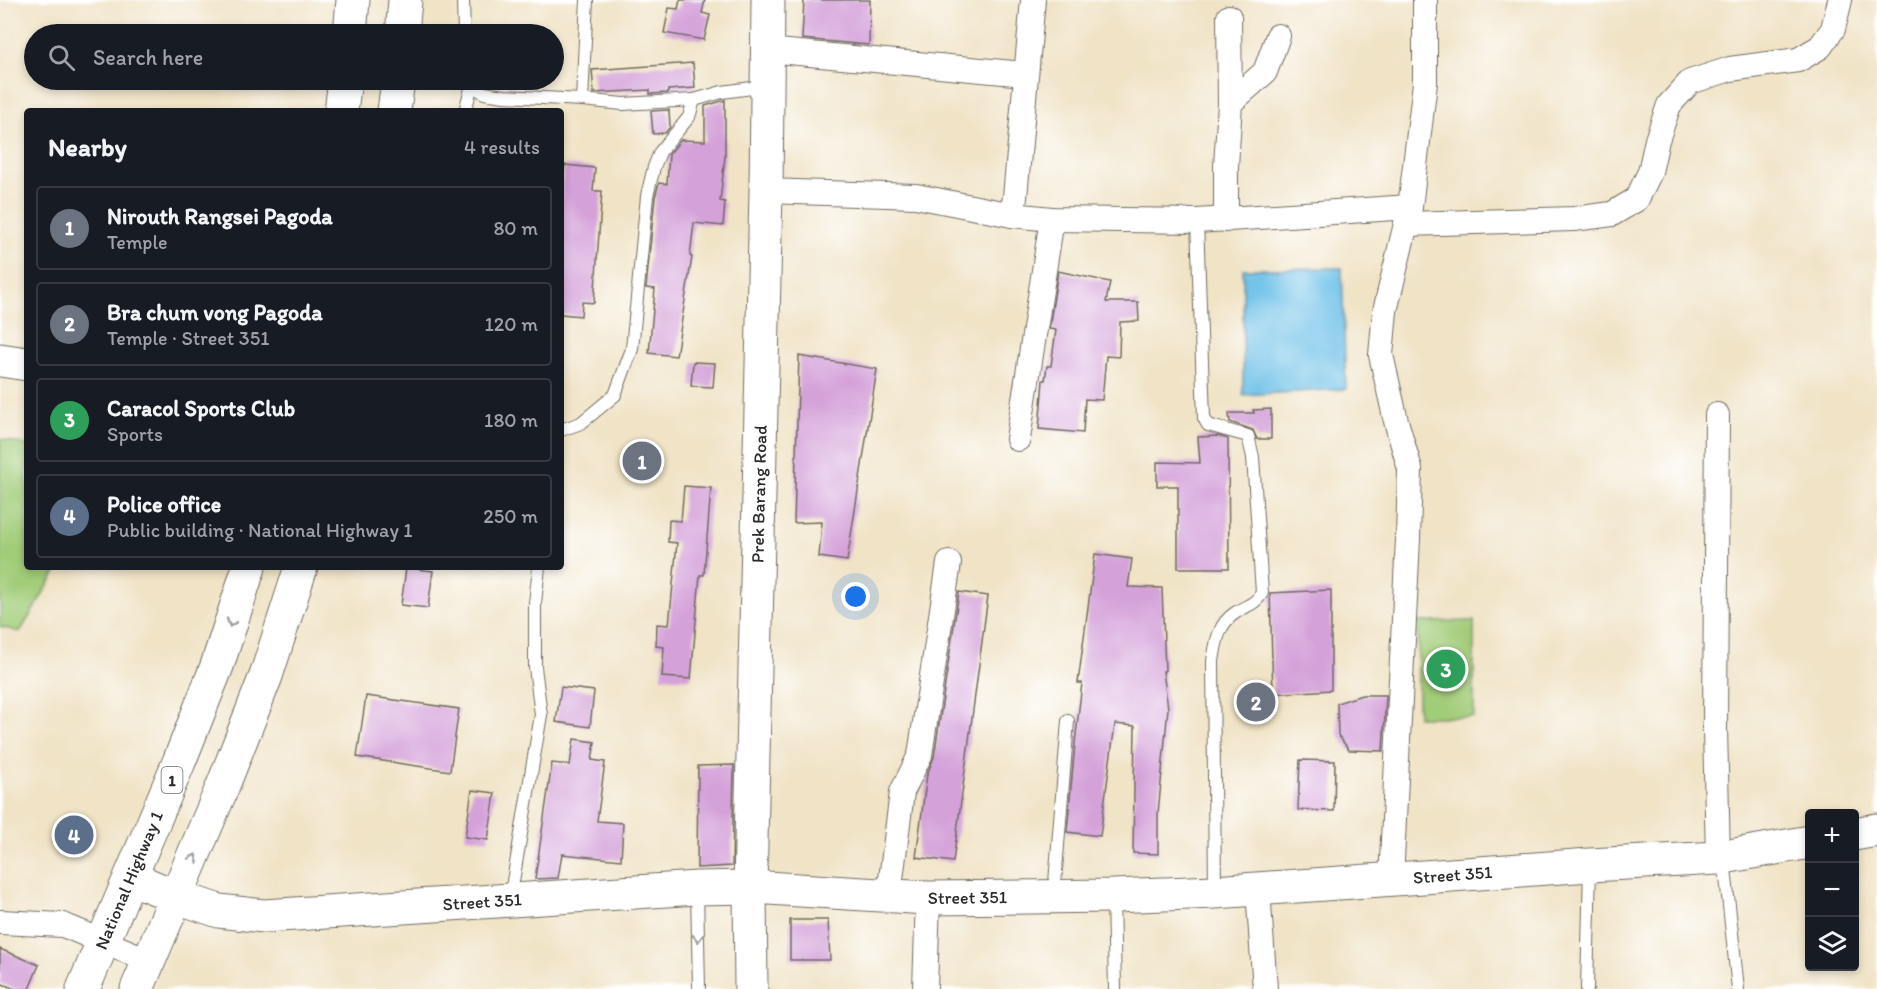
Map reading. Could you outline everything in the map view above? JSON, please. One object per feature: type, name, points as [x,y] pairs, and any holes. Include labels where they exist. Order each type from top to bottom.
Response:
[{"type":"main road","points":[[351,24],[353,0]]},
{"type":"main road","points":[[403,24],[405,0]]},
{"type":"main road","name":"Prek Barang Road","points":[[751,989],[750,887],[768,0]]},
{"type":"main road","points":[[341,108],[344,90]]},
{"type":"main road","points":[[394,108],[397,90]]},
{"type":"main road","points":[[0,360],[24,364]]},
{"type":"main road","name":"National Highway 1","points":[[83,989],[163,802],[216,666],[248,570]]},
{"type":"main road","points":[[143,975],[222,788],[266,676],[300,570]]},
{"type":"main road","points":[[1859,833],[1877,830]]},
{"type":"main road","name":"Street 351","points":[[131,878],[219,912],[264,916],[697,888],[750,887],[928,898],[1113,896],[1258,890],[1590,865],[1721,858],[1805,843]]},
{"type":"street","points":[[1012,215],[1033,0]]},
{"type":"street","points":[[1391,880],[1410,469],[1381,355],[1385,311],[1408,216],[1425,83],[1425,0]]},
{"type":"street","points":[[765,191],[916,196],[1012,215],[1053,219],[1197,221],[1408,216],[1574,219],[1612,214],[1636,199],[1650,172],[1657,140],[1669,105],[1690,82],[1730,69],[1798,60],[1820,47],[1833,29],[1840,0]]},
{"type":"street","points":[[1226,220],[1226,166],[1230,103],[1229,16]]},
{"type":"street","points":[[1230,103],[1265,72],[1278,36]]},
{"type":"street","points":[[767,50],[1025,74]]},
{"type":"street","points":[[1018,439],[1053,219]]},
{"type":"street","points":[[1717,415],[1715,728],[1721,858]]},
{"type":"street","points":[[889,895],[902,792],[920,755],[949,563]]},
{"type":"street","points":[[1258,890],[1264,989]]},
{"type":"street","points":[[925,989],[928,898]]},
{"type":"street","points":[[0,922],[63,925],[104,941],[143,975]]},
{"type":"lane","points":[[463,0],[464,24]]},
{"type":"lane","points":[[582,100],[587,0]]},
{"type":"lane","points":[[480,90],[484,93],[504,96],[624,104],[694,100],[722,92],[768,86]]},
{"type":"lane","points":[[466,108],[469,90]]},
{"type":"lane","points":[[564,429],[581,423],[615,394],[632,349],[647,196],[654,167],[660,152],[688,117],[694,100]]},
{"type":"lane","points":[[1197,221],[1204,418],[1208,425],[1248,436],[1253,457],[1262,593],[1257,602],[1232,614],[1219,630],[1213,661],[1215,892]]},
{"type":"lane","points":[[510,900],[541,715],[534,667],[535,603],[539,570]]},
{"type":"lane","points":[[1053,896],[1068,721]]},
{"type":"lane","points":[[1721,858],[1738,989]]},
{"type":"lane","points":[[1587,989],[1590,865]]},
{"type":"lane","points":[[697,888],[699,989]]},
{"type":"lane","points":[[1113,896],[1114,989]]},
{"type":"green space","points":[[0,439],[24,444],[24,570],[57,570],[20,632],[0,627]]},
{"type":"green space","points":[[1474,621],[1474,717],[1418,717],[1418,622]]},
{"type":"water","points":[[1342,268],[1346,389],[1243,395],[1243,269]]},
{"type":"building","points":[[680,0],[705,0],[702,13],[710,15],[704,40],[664,33],[669,8],[678,9]]},
{"type":"building","points":[[804,0],[870,0],[869,45],[802,39]]},
{"type":"building","points":[[693,63],[695,88],[650,94],[650,90],[594,93],[592,70]]},
{"type":"building","points":[[725,100],[725,156],[720,201],[725,202],[723,226],[694,223],[690,256],[692,257],[676,356],[649,353],[655,289],[646,288],[655,197],[659,183],[667,184],[669,154],[681,140],[705,141],[705,106]]},
{"type":"building","points":[[669,110],[670,127],[665,133],[653,134],[651,111]]},
{"type":"building","points":[[565,165],[595,168],[593,191],[602,191],[594,303],[582,302],[581,316],[564,314]]},
{"type":"building","points":[[1058,271],[1110,282],[1106,302],[1138,302],[1139,321],[1120,322],[1119,357],[1106,356],[1102,400],[1085,399],[1083,433],[1039,429],[1043,380],[1045,380],[1047,366],[1051,366],[1056,330],[1049,329]]},
{"type":"building","points":[[799,356],[877,369],[847,561],[819,557],[822,522],[794,523]]},
{"type":"building","points":[[693,362],[715,363],[713,387],[691,386]]},
{"type":"building","points":[[1271,409],[1271,439],[1257,439],[1253,430],[1230,422],[1229,413],[1254,413],[1253,410]]},
{"type":"building","points":[[1218,436],[1228,439],[1229,568],[1178,568],[1178,486],[1157,486],[1157,462],[1200,463],[1198,437]]},
{"type":"building","points":[[684,486],[711,488],[704,575],[700,575],[691,679],[662,677],[664,647],[656,646],[657,624],[669,625],[677,543],[668,542],[669,520],[681,521]]},
{"type":"building","points":[[1095,554],[1132,559],[1128,587],[1162,588],[1165,671],[1163,671],[1168,708],[1158,814],[1158,854],[1133,853],[1135,726],[1115,724],[1100,836],[1067,832],[1082,683],[1078,683]]},
{"type":"building","points":[[406,570],[433,571],[428,608],[401,605]]},
{"type":"building","points":[[1331,590],[1331,690],[1273,694],[1270,593]]},
{"type":"building","points":[[959,592],[988,596],[953,862],[916,857],[927,774],[934,757]]},
{"type":"building","points":[[561,687],[594,691],[590,727],[556,722]]},
{"type":"building","points":[[1362,695],[1386,695],[1383,751],[1349,750],[1338,735],[1337,703]]},
{"type":"building","points":[[366,696],[459,709],[450,771],[357,757]]},
{"type":"building","points":[[574,739],[595,742],[592,760],[605,762],[597,821],[623,823],[621,860],[562,854],[558,878],[535,879],[552,763],[570,765]]},
{"type":"building","points":[[1300,760],[1335,761],[1334,811],[1298,810]]},
{"type":"building","points":[[734,765],[732,866],[697,868],[698,766]]},
{"type":"building","points":[[472,790],[495,793],[488,840],[465,837]]},
{"type":"building","points":[[790,920],[828,920],[830,960],[790,960]]},
{"type":"building","points":[[0,949],[39,965],[29,989],[15,989],[0,983]]},
{"type":"place","name":"Nirouth Rangsei Pagoda","points":[[642,461]]},
{"type":"place","name":"Caracol Sports Club","points":[[1446,669]]},
{"type":"place","name":"Bra chum vong Pagoda","points":[[1256,702]]},
{"type":"place","name":"Police office","points":[[74,835]]}]
